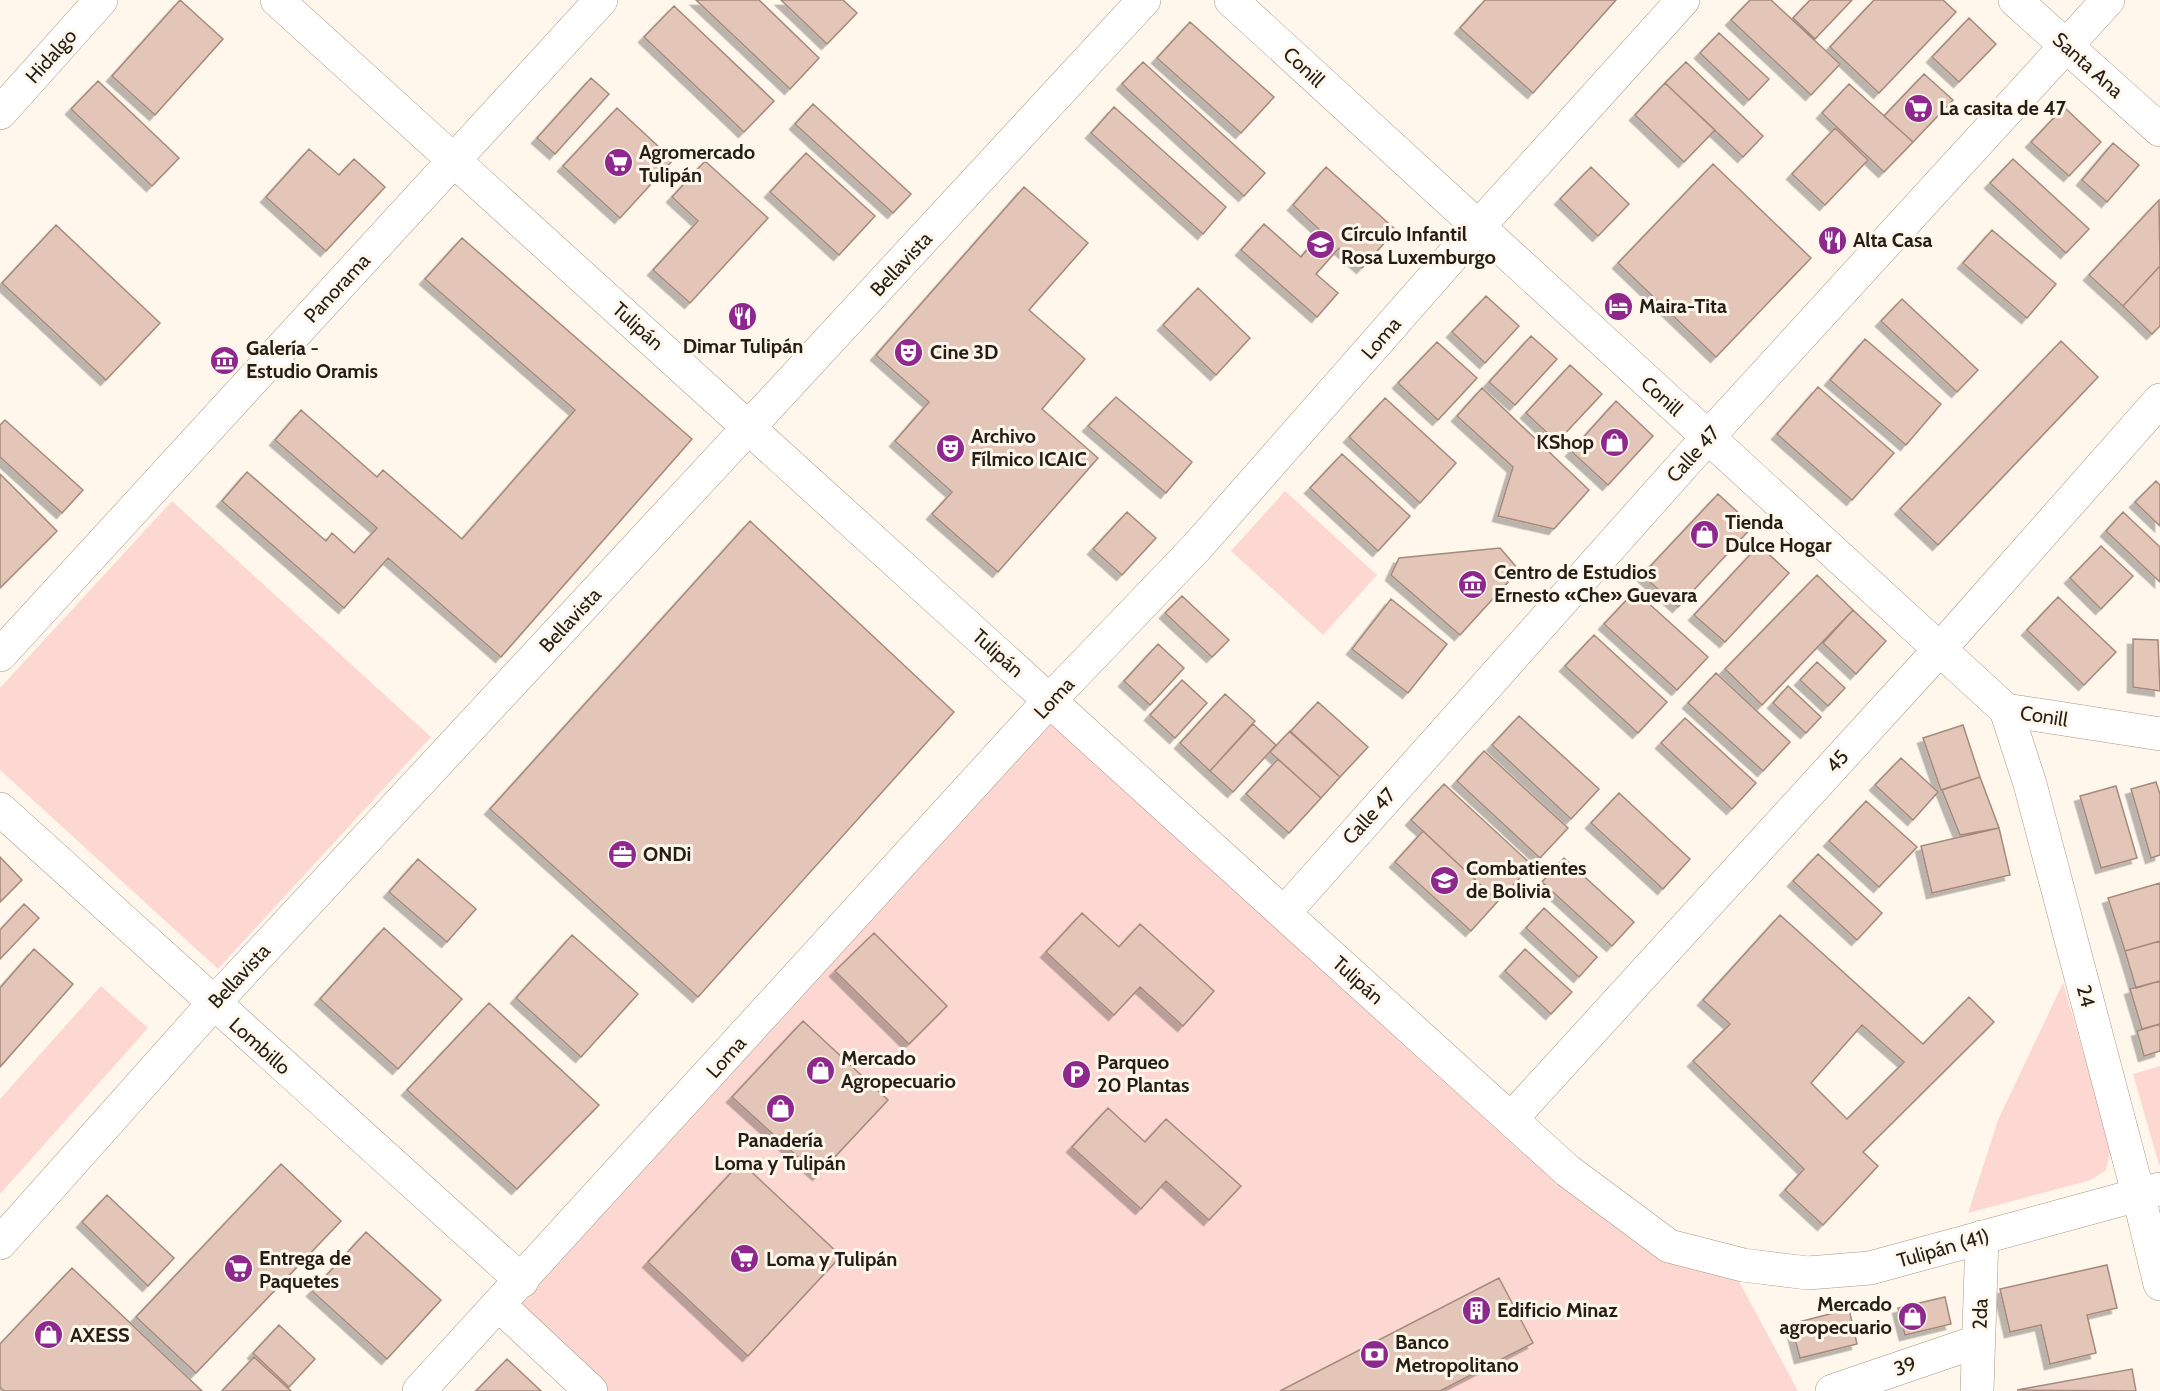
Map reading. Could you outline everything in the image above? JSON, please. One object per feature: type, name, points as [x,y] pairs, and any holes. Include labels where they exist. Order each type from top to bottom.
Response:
[{"type":"street","name":"Hidalgo","points":[[0,113],[101,0]]},
{"type":"street","name":"Tulipán","points":[[278,0],[1568,1171],[1669,1245],[1743,1265]]},
{"type":"street","name":"Panorama","points":[[0,655],[601,0]]},
{"type":"street","name":"Bellavista","points":[[0,1243],[213,1004],[1144,0]]},
{"type":"street","name":"Conill","points":[[1231,0],[2006,710],[2160,734]]},
{"type":"street","name":"Loma","points":[[419,1391],[522,1281],[1050,700],[1196,548],[1478,227],[1683,0]]},
{"type":"street","name":"Santa Ana","points":[[2015,0],[2160,130]]},
{"type":"street","name":"Calle 47","points":[[1284,913],[1708,437],[2108,0]]},
{"type":"street","name":"45","points":[[1511,1119],[1940,649],[2160,400]]},
{"type":"street","name":"24","points":[[2006,710],[2030,784],[2149,1191],[2160,1284]]},
{"type":"street","name":"Lombillo","points":[[0,809],[522,1281]]},
{"type":"street","name":"Tulipán (41)","points":[[1743,1265],[1808,1274],[1870,1268],[2149,1191]]},
{"type":"street","name":"2da","points":[[1977,1391],[1982,1237]]},
{"type":"street","points":[[499,1305],[591,1391]]},
{"type":"street","name":"39","points":[[1832,1391],[1979,1341]]},
{"type":"shaded area","points":[[1285,491],[1377,575],[1323,635],[1231,551]]},
{"type":"shaded area","points":[[172,501],[431,737],[218,969],[0,770],[0,688]]},
{"type":"shaded area","points":[[1050,700],[1568,1171],[1728,1261],[1798,1391],[591,1391],[499,1305]]},
{"type":"shaded area","points":[[2063,983],[2111,1148],[2106,1170],[2091,1180],[1968,1213],[1998,1120]]},
{"type":"shaded area","points":[[101,986],[148,1028],[0,1194],[0,1099]]},
{"type":"shaded area","points":[[2160,1066],[2160,1165],[2159,1165],[2133,1074]]},
{"type":"building","points":[[180,0],[223,39],[155,115],[112,76]]},
{"type":"building","points":[[696,0],[759,0],[819,58],[790,89]]},
{"type":"building","points":[[781,0],[843,0],[857,13],[827,44]]},
{"type":"building","points":[[1485,0],[1616,0],[1533,93],[1460,28]]},
{"type":"building","points":[[1750,0],[1771,0],[1840,64],[1811,95],[1731,20]]},
{"type":"building","points":[[1810,0],[1852,0],[1815,39],[1793,18]]},
{"type":"building","points":[[1874,0],[1943,0],[1956,12],[1879,93],[1830,47]]},
{"type":"building","points":[[674,6],[774,101],[744,132],[644,37]]},
{"type":"building","points":[[1969,18],[1996,44],[1959,82],[1932,57]]},
{"type":"building","points":[[1190,22],[1274,97],[1241,133],[1157,58]]},
{"type":"building","points":[[1719,33],[1769,79],[1749,100],[1700,53]]},
{"type":"building","points":[[1143,62],[1265,173],[1244,196],[1122,84]]},
{"type":"building","points":[[1686,62],[1763,136],[1743,157],[1665,83]]},
{"type":"building","name":"La casita de 47","points":[[1924,74],[1953,100],[1913,142],[1884,116]]},
{"type":"building","points":[[591,78],[609,94],[555,154],[537,138]]},
{"type":"building","points":[[98,81],[179,158],[152,186],[71,109]]},
{"type":"building","points":[[1665,83],[1715,130],[1684,162],[1635,115]]},
{"type":"building","points":[[1849,84],[1913,142],[1884,172],[1822,113]]},
{"type":"building","points":[[813,104],[911,194],[893,213],[795,124]]},
{"type":"building","points":[[1114,107],[1226,207],[1203,234],[1091,133]]},
{"type":"building","points":[[2064,107],[2101,142],[2069,176],[2031,142]]},
{"type":"building","name":"Agromercado Tulipán","points":[[617,108],[673,160],[620,218],[563,166]]},
{"type":"building","points":[[1835,128],[1868,160],[1825,205],[1792,174]]},
{"type":"building","points":[[2113,143],[2139,165],[2107,202],[2082,180]]},
{"type":"building","points":[[309,149],[339,175],[354,159],[385,187],[326,251],[266,197]]},
{"type":"building","points":[[806,153],[875,216],[839,255],[770,192]]},
{"type":"building","points":[[2013,159],[2089,229],[2066,253],[1990,183]]},
{"type":"building","points":[[705,161],[768,218],[690,303],[653,270],[698,221],[672,197]]},
{"type":"building","points":[[1713,164],[1811,258],[1716,357],[1618,263]]},
{"type":"building","points":[[1326,167],[1396,230],[1362,268],[1339,248],[1316,274],[1338,293],[1317,317],[1241,250],[1264,224],[1301,257],[1322,232],[1293,205]]},
{"type":"building","points":[[1591,167],[1629,204],[1598,236],[1560,199]]},
{"type":"building","points":[[1024,187],[1088,243],[1029,310],[1085,359],[1042,409],[1098,458],[998,572],[932,514],[952,492],[895,441],[929,402],[876,355]]},
{"type":"building","points":[[2159,200],[2160,266],[2123,306],[2089,275]]},
{"type":"building","points":[[56,225],[160,323],[106,380],[2,283]]},
{"type":"building","points":[[1992,230],[2056,284],[2027,318],[1963,263]]},
{"type":"building","points":[[462,238],[692,439],[501,657],[388,558],[344,608],[222,501],[247,472],[326,541],[332,533],[354,553],[377,528],[275,440],[301,410],[377,477],[383,470],[462,539],[575,410],[425,279]]},
{"type":"building","points":[[2160,266],[2160,326],[2152,334],[2123,306]]},
{"type":"building","points":[[1198,288],[1250,338],[1216,375],[1163,325]]},
{"type":"building","points":[[1486,296],[1519,326],[1485,363],[1452,332]]},
{"type":"building","points":[[1902,299],[1978,370],[1957,392],[1881,321]]},
{"type":"building","points":[[1531,336],[1557,359],[1515,405],[1489,382]]},
{"type":"building","points":[[1865,339],[1941,404],[1906,445],[1830,380]]},
{"type":"building","points":[[2061,341],[2098,377],[1938,545],[1900,509]]},
{"type":"building","points":[[1437,342],[1477,378],[1438,420],[1398,383]]},
{"type":"building","points":[[1570,365],[1602,394],[1557,442],[1526,413]]},
{"type":"building","points":[[1818,387],[1894,453],[1852,500],[1777,434]]},
{"type":"building","points":[[1482,388],[1589,490],[1554,529],[1498,516],[1513,467],[1457,416]]},
{"type":"building","points":[[1116,397],[1192,462],[1166,493],[1088,426]]},
{"type":"building","points":[[1385,398],[1456,463],[1420,503],[1349,437]]},
{"type":"building","points":[[1616,401],[1653,436],[1608,485],[1571,451]]},
{"type":"building","points":[[5,420],[83,490],[62,513],[0,457],[0,425]]},
{"type":"building","points":[[1342,454],[1410,516],[1378,551],[1310,488]]},
{"type":"building","points":[[0,474],[57,531],[0,588]]},
{"type":"building","points":[[2156,481],[2160,485],[2160,526],[2135,502]]},
{"type":"building","points":[[1718,494],[1753,526],[1678,607],[1642,575]]},
{"type":"building","points":[[1127,512],[1156,538],[1122,575],[1093,549]]},
{"type":"building","points":[[2123,512],[2160,547],[2160,582],[2106,531]]},
{"type":"building","points":[[750,521],[954,712],[698,997],[490,809]]},
{"type":"building","points":[[1759,545],[1789,573],[1725,642],[1694,615]]},
{"type":"building","points":[[2101,546],[2133,576],[2101,609],[2070,578]]},
{"type":"building","points":[[1500,548],[1519,570],[1460,635],[1391,575],[1399,558]]},
{"type":"building","points":[[1817,575],[1853,610],[1762,705],[1725,669]]},
{"type":"building","points":[[1635,591],[1708,657],[1677,690],[1604,624]]},
{"type":"building","points":[[1182,596],[1229,640],[1212,657],[1165,613]]},
{"type":"building","points":[[2058,597],[2116,652],[2084,685],[2027,630]]},
{"type":"building","points":[[1391,599],[1447,644],[1408,693],[1352,649]]},
{"type":"building","points":[[1853,610],[1886,641],[1856,674],[1823,643]]},
{"type":"building","points":[[1594,635],[1667,702],[1638,733],[1565,666]]},
{"type":"building","points":[[2133,639],[2158,640],[2160,691],[2133,687]]},
{"type":"building","points":[[1158,644],[1184,668],[1150,705],[1124,681]]},
{"type":"building","points":[[1817,662],[1845,688],[1828,706],[1800,680]]},
{"type":"building","points":[[1716,673],[1790,742],[1763,771],[1688,703]]},
{"type":"building","points":[[1182,680],[1207,703],[1175,738],[1150,715]]},
{"type":"building","points":[[1788,686],[1821,717],[1806,733],[1773,703]]},
{"type":"building","points":[[1225,694],[1255,721],[1210,771],[1180,743]]},
{"type":"building","points":[[1318,702],[1368,747],[1340,777],[1290,732]]},
{"type":"building","points":[[1519,716],[1599,789],[1571,819],[1492,745]]},
{"type":"building","points":[[1685,718],[1756,783],[1732,809],[1661,743]]},
{"type":"building","points":[[1253,724],[1276,745],[1233,792],[1210,771]]},
{"type":"building","points":[[1963,725],[1980,777],[1941,790],[1923,738]]},
{"type":"building","points":[[1290,731],[1340,777],[1321,798],[1270,752]]},
{"type":"building","points":[[1484,751],[1568,828],[1540,858],[1457,781]]},
{"type":"building","points":[[1901,758],[1938,792],[1913,820],[1875,785]]},
{"type":"building","points":[[1278,759],[1321,798],[1289,833],[1246,794]]},
{"type":"building","points":[[1980,777],[1999,828],[1960,835],[1942,790]]},
{"type":"building","points":[[2156,782],[2160,794],[2160,855],[2151,858],[2131,789]]},
{"type":"building","points":[[1444,784],[1532,865],[1498,901],[1411,820]]},
{"type":"building","points":[[2116,786],[2137,858],[2101,868],[2080,796]]},
{"type":"building","points":[[1619,793],[1690,859],[1663,889],[1591,823]]},
{"type":"building","points":[[1866,801],[1917,847],[1879,887],[1829,841]]},
{"type":"building","points":[[1999,828],[2010,875],[1932,893],[1921,846]]},
{"type":"building","points":[[1423,831],[1498,901],[1471,931],[1395,862]]},
{"type":"building","points":[[1818,854],[1882,913],[1857,940],[1793,881]]},
{"type":"building","points":[[0,857],[22,880],[0,902]]},
{"type":"building","points":[[1564,858],[1634,922],[1612,946],[1542,882]]},
{"type":"building","points":[[418,859],[476,909],[447,942],[389,892]]},
{"type":"building","points":[[2160,883],[2160,941],[2125,951],[2108,898]]},
{"type":"building","points":[[24,904],[39,918],[0,959],[0,930]]},
{"type":"building","points":[[1544,908],[1597,957],[1579,977],[1526,928]]},
{"type":"building","points":[[1082,913],[1119,947],[1140,924],[1214,991],[1183,1026],[1140,987],[1114,1015],[1046,952]]},
{"type":"building","points":[[1780,915],[1923,1044],[1969,997],[1994,1022],[1863,1152],[1878,1166],[1823,1225],[1785,1190],[1804,1169],[1693,1061],[1730,1024],[1703,1000]],"holes":[[[1862,1025],[1904,1062],[1847,1119],[1811,1083]]]},
{"type":"building","points":[[384,928],[462,999],[398,1069],[320,999]]},
{"type":"building","points":[[874,933],[947,1006],[909,1044],[835,971]]},
{"type":"building","points":[[572,935],[638,994],[581,1057],[516,998]]},
{"type":"building","points":[[2160,941],[2160,981],[2136,988],[2125,951]]},
{"type":"building","points":[[34,949],[73,984],[0,1067],[0,988]]},
{"type":"building","points":[[1525,949],[1572,992],[1551,1014],[1505,971]]},
{"type":"building","points":[[2160,981],[2160,1024],[2142,1029],[2130,989]]},
{"type":"building","points":[[489,1003],[599,1105],[517,1189],[407,1090]]},
{"type":"building","points":[[803,1021],[888,1100],[818,1175],[732,1097]]},
{"type":"building","points":[[2160,1024],[2160,1051],[2144,1056],[2137,1031]]},
{"type":"building","points":[[1108,1108],[1145,1142],[1166,1119],[1241,1186],[1209,1220],[1166,1181],[1141,1209],[1072,1147]]},
{"type":"building","name":"Loma y Tulipán","points":[[741,1162],[841,1256],[748,1356],[648,1262]]},
{"type":"building","name":"Entrega de Paquetes","points":[[281,1164],[341,1221],[196,1373],[136,1317]]},
{"type":"building","points":[[107,1195],[174,1258],[148,1286],[82,1222]]},
{"type":"building","points":[[366,1232],[441,1300],[387,1359],[312,1291]]},
{"type":"building","points":[[2107,1265],[2117,1308],[2087,1315],[2096,1353],[2050,1364],[2041,1325],[2010,1332],[2000,1289]]},
{"type":"building","points":[[72,1268],[202,1391],[4,1391],[0,1387],[0,1344]]},
{"type":"building","name":"Edificio Minaz","points":[[1499,1278],[1533,1343],[1440,1391],[1280,1391]]},
{"type":"building","points":[[1945,1297],[1951,1324],[1905,1335],[1898,1308]]},
{"type":"building","points":[[1849,1309],[1857,1344],[1800,1358],[1791,1324]]},
{"type":"building","points":[[279,1325],[315,1359],[289,1387],[253,1353]]},
{"type":"building","points":[[254,1357],[291,1391],[222,1391]]},
{"type":"building","points":[[507,1359],[541,1391],[476,1391]]},
{"type":"building","points":[[2132,1369],[2136,1391],[2017,1390]]},
{"type":"place","name":"La casita de 47","points":[[1918,108]]},
{"type":"place","name":"Agromercado Tulipán","points":[[618,163]]},
{"type":"place","name":"Alta Casa","points":[[1832,240]]},
{"type":"place","name":"Círculo Infantil Rosa Luxemburgo","points":[[1320,245]]},
{"type":"place","name":"Maira-Tita","points":[[1618,306]]},
{"type":"place","name":"Dimar Tulipán","points":[[743,316]]},
{"type":"place","name":"Cine 3D","points":[[909,352]]},
{"type":"place","name":"Galería - Estudio Oramis","points":[[225,360]]},
{"type":"place","name":"KShop","points":[[1615,442]]},
{"type":"place","name":"Archivo Fílmico ICAIC","points":[[950,448]]},
{"type":"place","name":"Tienda Dulce Hogar","points":[[1704,534]]},
{"type":"place","name":"Centro de Estudios Ernesto «Che» Guevara","points":[[1473,584]]},
{"type":"place","name":"ONDi","points":[[622,854]]},
{"type":"place","name":"Combatientes de Bolivia","points":[[1445,880]]},
{"type":"place","name":"Mercado Agropecuario","points":[[820,1070]]},
{"type":"place","name":"Parqueo 20 Plantas","points":[[1076,1074]]},
{"type":"place","name":"Panadería Loma y Tulipán","points":[[780,1109]]},
{"type":"place","name":"Loma y Tulipán","points":[[745,1259]]},
{"type":"place","name":"Entrega de Paquetes","points":[[238,1269]]},
{"type":"place","name":"Edificio Minaz","points":[[1476,1310]]},
{"type":"place","name":"Mercado agropecuario","points":[[1913,1316]]},
{"type":"place","name":"AXESS","points":[[49,1335]]},
{"type":"place","name":"Banco Metropolitano","points":[[1374,1354]]}]
